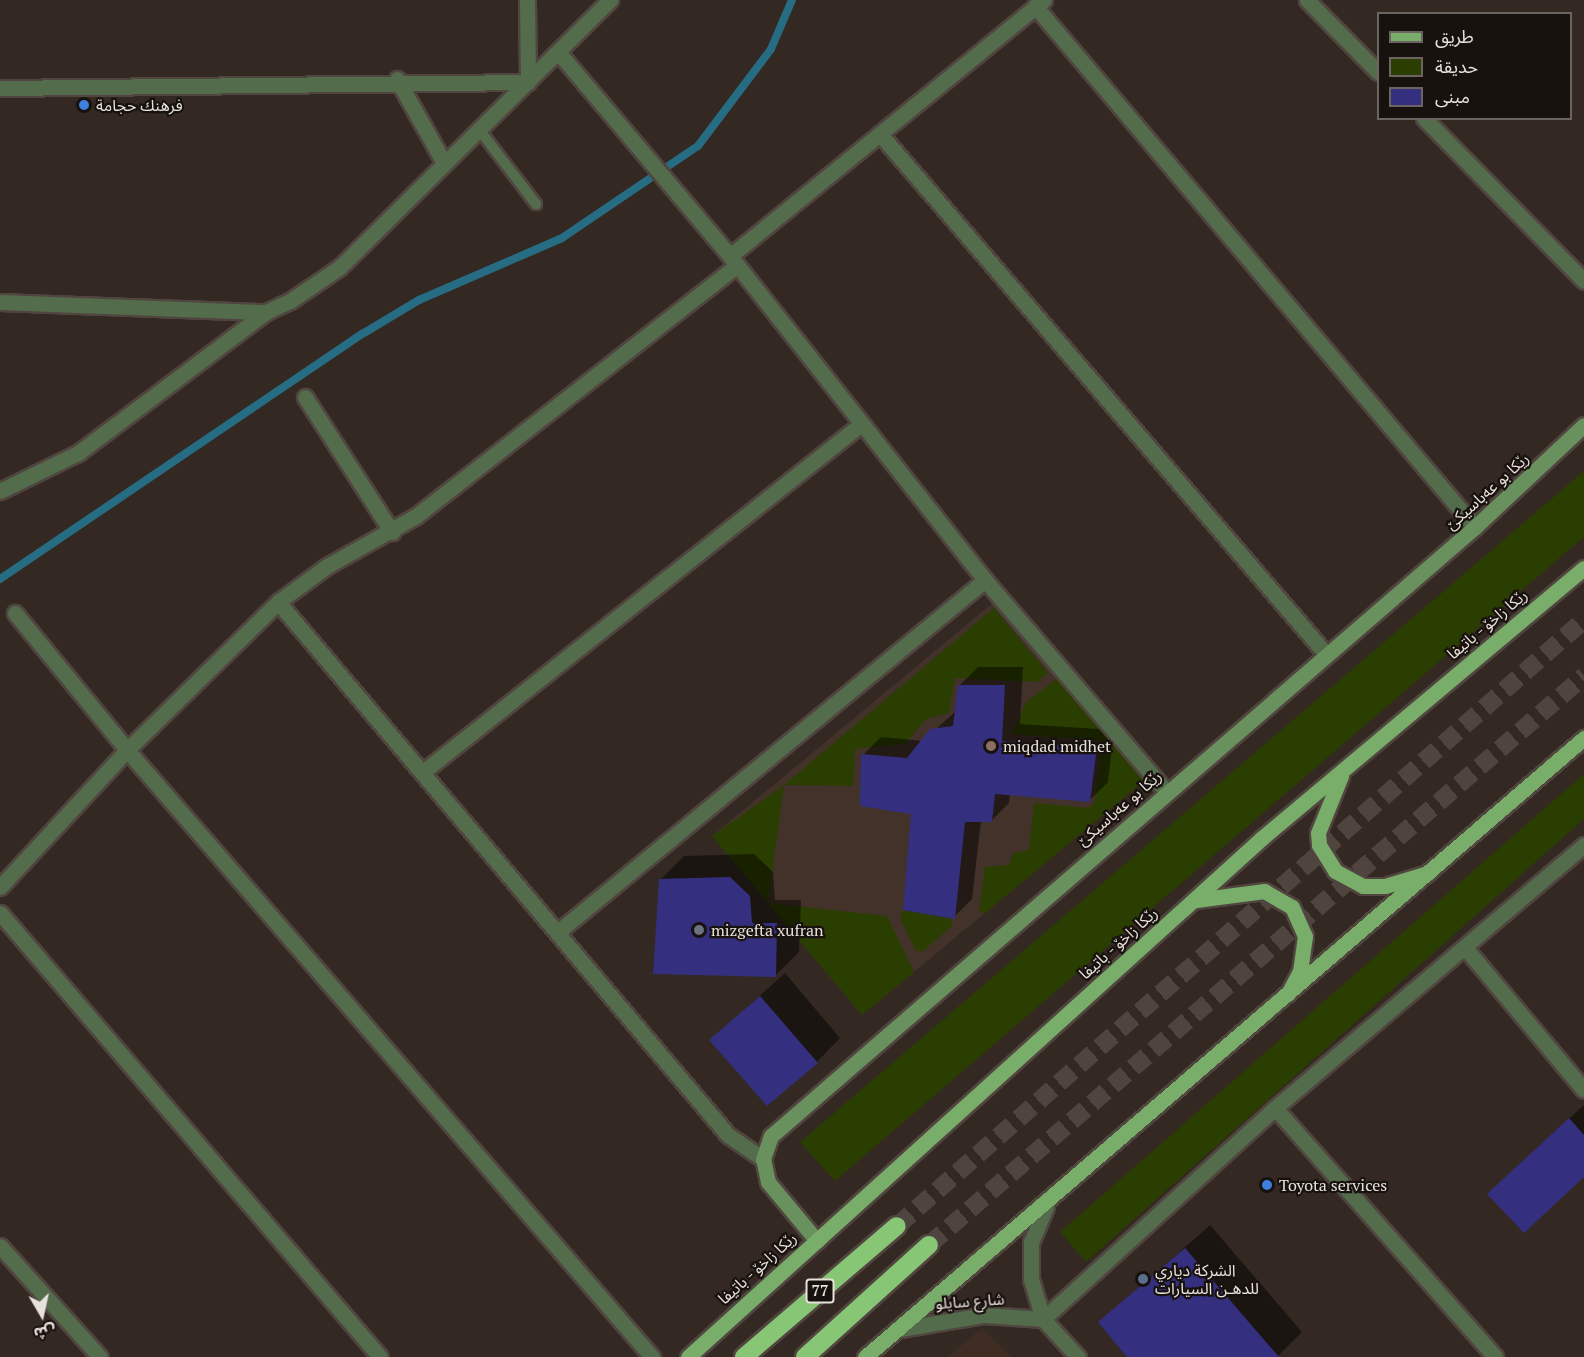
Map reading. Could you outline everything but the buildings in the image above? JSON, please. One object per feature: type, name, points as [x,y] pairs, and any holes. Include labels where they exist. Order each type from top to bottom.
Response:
[{"type":"highway","name":"77","points":[[744,1357],[897,1226]]},
{"type":"highway","name":"77","points":[[805,1357],[929,1245]]},
{"type":"main road","name":"رێکا زاخۆ - باتیفا","points":[[688,1357],[1194,900],[1346,768],[1584,568]]},
{"type":"main road","points":[[866,1357],[1046,1207],[1284,1002],[1437,870],[1584,738]]},
{"type":"main road","points":[[1346,768],[1318,833],[1319,845],[1335,871],[1363,886],[1385,886],[1437,870]]},
{"type":"main road","points":[[1194,900],[1264,891],[1292,907],[1305,936],[1300,971],[1284,1002]]},
{"type":"street","points":[[527,0],[528,82]]},
{"type":"street","points":[[0,491],[78,453],[266,312],[340,267],[443,161],[559,53],[610,0]]},
{"type":"street","points":[[1307,0],[1377,71]]},
{"type":"street","points":[[0,887],[127,750],[278,602],[327,566],[392,532],[733,261],[880,134],[1040,3],[1475,527]]},
{"type":"street","points":[[559,53],[733,261],[985,580],[1166,791]]},
{"type":"street","points":[[0,88],[397,79],[528,82]]},
{"type":"street","points":[[397,79],[443,161]]},
{"type":"street","points":[[1426,120],[1584,281]]},
{"type":"street","points":[[880,134],[1326,654]]},
{"type":"street","points":[[0,302],[266,312]]},
{"type":"street","points":[[305,397],[392,532]]},
{"type":"street","points":[[424,771],[861,423]]},
{"type":"street","name":"رێكا بو عه‌باسيكێ","points":[[763,1159],[779,1128],[1166,791],[1475,527],[1584,425]]},
{"type":"street","points":[[559,931],[985,580]]},
{"type":"street","points":[[278,602],[424,771],[728,1135],[763,1159],[768,1182],[817,1241]]},
{"type":"street","points":[[15,613],[127,750],[652,1357]]},
{"type":"street","points":[[1043,1319],[1275,1108],[1467,950],[1584,845]]},
{"type":"street","points":[[0,913],[380,1357]]},
{"type":"street","points":[[1467,950],[1584,1090]]},
{"type":"street","points":[[1275,1108],[1495,1357]]},
{"type":"street","points":[[1046,1207],[1029,1260],[1043,1319],[1077,1357]]},
{"type":"street","points":[[1,1251],[100,1357]]},
{"type":"street","name":"شارع سايلو","points":[[900,1329],[985,1315],[1043,1319]]},
{"type":"lane","points":[[478,128],[536,204]]},
{"type":"shaded area","points":[[994,602],[1144,781],[862,1015],[712,836]]},
{"type":"shaded area","points":[[982,1328],[1011,1357],[947,1357]]},
{"type":"green space","points":[[1584,471],[1584,537],[835,1181],[800,1142]]},
{"type":"green space","points":[[994,608],[1048,673],[1037,682],[955,678],[949,713],[926,719],[905,744],[855,749],[853,786],[784,785]]},
{"type":"green space","points":[[1058,678],[1144,781],[984,914],[979,911],[985,867],[1009,865],[1013,853],[1029,850],[1034,803],[1088,808],[1094,804],[1103,741],[1012,734],[1026,702]]},
{"type":"green space","points":[[1584,774],[1584,819],[1086,1262],[1060,1232]]},
{"type":"green space","points":[[784,785],[768,903],[712,836]]},
{"type":"green space","points":[[768,903],[887,916],[914,972],[862,1015]]},
{"type":"green space","points":[[903,910],[951,918],[952,926],[923,951],[916,951],[900,918]]},
{"type":"waterway","points":[[0,579],[364,333],[419,300],[562,238],[698,146],[771,49],[792,0]]},
{"type":"tunnel","points":[[897,1226],[1584,620]]},
{"type":"tunnel","points":[[929,1245],[1584,676]]},
{"type":"place","name":"فرهنك حجامة","points":[[84,105]]},
{"type":"place","name":"miqdad midhet","points":[[991,746]]},
{"type":"place","name":"mizgefta xufran","points":[[699,930]]},
{"type":"place","name":"Toyota services","points":[[1267,1185]]},
{"type":"place","name":"الشركة دياري للدهـن السيارات","points":[[1143,1279]]}]
